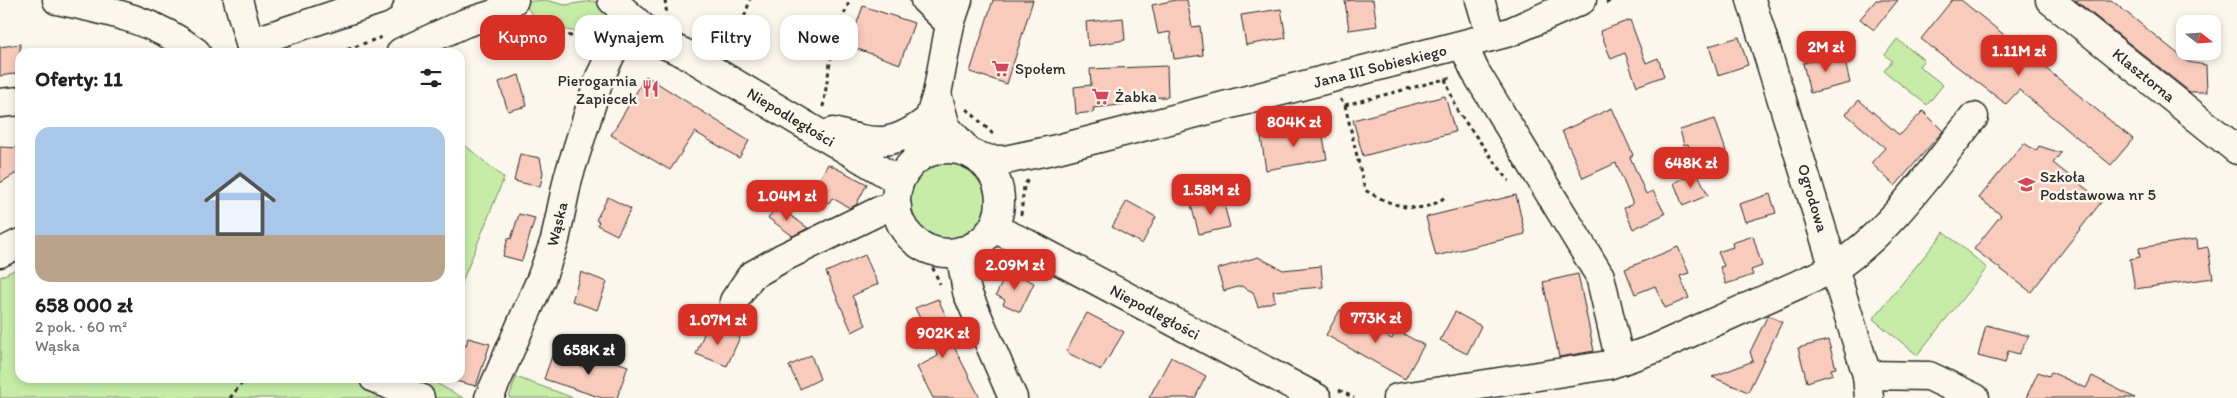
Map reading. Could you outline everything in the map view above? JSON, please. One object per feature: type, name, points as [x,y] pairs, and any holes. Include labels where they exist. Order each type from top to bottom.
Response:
[{"type":"street","points":[[57,0],[130,16],[153,26],[189,48]]},
{"type":"street","points":[[238,0],[251,48],[379,0]]},
{"type":"street","points":[[465,23],[482,0]]},
{"type":"street","points":[[410,48],[465,23],[494,14],[514,0]]},
{"type":"street","name":"Niepodległości","points":[[612,0],[638,10],[669,31],[684,53],[814,117],[893,199]]},
{"type":"street","points":[[734,301],[751,276],[893,199],[917,158],[933,106],[954,12],[925,0]]},
{"type":"street","points":[[1480,0],[1491,37]]},
{"type":"street","name":"Jana III Sobieskiego","points":[[971,154],[990,160],[1005,160],[1057,149],[1510,32],[1582,0]]},
{"type":"street","name":"Ogrodowa","points":[[1751,0],[1835,268],[1868,386]]},
{"type":"street","name":"Klasztorna","points":[[2050,0],[2237,150]]},
{"type":"street","points":[[1463,45],[1475,71],[1600,276],[1620,361]]},
{"type":"street","name":"Wąska","points":[[489,398],[544,271],[555,240],[568,178],[583,126],[600,77],[608,60]]},
{"type":"street","points":[[0,103],[15,102]]},
{"type":"street","points":[[814,117],[864,140],[891,141],[909,135],[933,106]]},
{"type":"street","points":[[893,199],[899,219],[907,234],[921,245],[938,252],[960,251],[975,246],[1005,217],[996,179],[988,166],[971,154],[946,127],[933,106]]},
{"type":"street","points":[[1397,398],[1608,365],[1654,349],[1835,268],[1855,255],[1897,211],[1974,117]]},
{"type":"street","name":"Jana III Sobieskiego","points":[[1005,217],[1011,183],[1024,170],[1057,149]]},
{"type":"street","points":[[917,158],[934,150],[971,154]]},
{"type":"street","name":"Niepodległości","points":[[1005,217],[1026,243],[1327,393]]},
{"type":"street","points":[[0,253],[15,246]]},
{"type":"street","points":[[960,251],[967,292],[1013,398]]},
{"type":"street","points":[[1868,386],[1929,376],[1975,398]]},
{"type":"street","points":[[386,383],[420,398]]},
{"type":"path","points":[[514,0],[531,27],[575,37]]},
{"type":"path","points":[[665,0],[666,15]]},
{"type":"path","points":[[745,15],[750,0]]},
{"type":"path","points":[[814,117],[834,38],[850,0]]},
{"type":"path","points":[[1445,79],[1458,112],[1509,181]]},
{"type":"path","points":[[1335,92],[1345,105],[1365,190],[1402,208],[1420,208],[1439,202],[1446,196]]},
{"type":"path","points":[[933,106],[957,100],[998,138]]},
{"type":"path","points":[[1005,217],[1029,179],[1036,176]]},
{"type":"path","points":[[893,199],[886,222],[898,240],[912,254],[931,264],[943,290]]},
{"type":"path","points":[[230,398],[242,383]]},
{"type":"path","points":[[1327,393],[1354,398]]},
{"type":"green space","points":[[545,0],[565,5],[593,1],[603,4],[618,15],[575,15],[575,32],[565,30],[565,15],[533,15],[523,2]]},
{"type":"green space","points":[[1897,39],[1924,60],[1919,66],[1943,85],[1927,105],[1884,71],[1892,61],[1885,55]]},
{"type":"green space","points":[[465,145],[504,178],[465,275]]},
{"type":"green space","points":[[948,162],[962,165],[975,173],[983,186],[986,200],[983,214],[975,227],[962,235],[948,238],[934,235],[921,227],[913,214],[910,200],[913,186],[921,173],[934,165]]},
{"type":"green space","points":[[1944,232],[1987,268],[1917,355],[1873,319]]},
{"type":"green space","points":[[15,270],[15,383],[436,383],[463,398],[0,398],[0,277]]},
{"type":"green space","points":[[516,377],[574,398],[509,398]]},
{"type":"building","points":[[993,0],[1033,0],[1007,84],[970,72]]},
{"type":"building","points":[[1176,0],[1187,0],[1192,27],[1200,26],[1203,55],[1174,59],[1170,32],[1158,34],[1152,5]]},
{"type":"building","points":[[1373,0],[1377,26],[1349,30],[1345,1]]},
{"type":"building","points":[[1876,0],[1898,0],[1874,30],[1860,19]]},
{"type":"building","points":[[1952,0],[1961,0],[2133,139],[2111,165],[2019,90],[2006,104],[1921,39]]},
{"type":"building","points":[[2075,0],[2111,0],[2176,52],[2176,60],[2186,60],[2206,65],[2207,92],[2190,92]]},
{"type":"building","points":[[863,6],[914,23],[900,64],[858,49],[858,20]]},
{"type":"building","points":[[1281,9],[1286,38],[1246,45],[1241,15]]},
{"type":"building","points":[[1123,18],[1125,40],[1088,46],[1086,22]]},
{"type":"building","points":[[1630,20],[1646,63],[1658,58],[1664,76],[1637,86],[1625,53],[1611,59],[1600,31]]},
{"type":"building","points":[[1739,37],[1748,65],[1718,75],[1709,46]]},
{"type":"building","points":[[20,44],[20,48],[15,48],[15,74],[0,76],[0,47]]},
{"type":"building","points":[[1843,53],[1850,83],[1810,93],[1803,63]]},
{"type":"building","points":[[1167,66],[1168,97],[1128,98],[1129,104],[1093,108],[1094,112],[1076,114],[1074,87],[1091,85],[1090,69]]},
{"type":"building","points":[[519,75],[527,106],[508,111],[499,82]]},
{"type":"building","points":[[646,76],[749,141],[739,158],[695,132],[670,170],[611,135]]},
{"type":"building","points":[[1445,96],[1455,132],[1363,156],[1353,120]]},
{"type":"building","points":[[1859,100],[1898,134],[1901,134],[1923,111],[1943,131],[1895,186],[1871,163],[1885,148],[1846,114]]},
{"type":"building","points":[[1612,108],[1633,155],[1630,157],[1646,194],[1653,191],[1665,214],[1633,229],[1624,208],[1633,204],[1616,163],[1583,178],[1562,131]]},
{"type":"building","points":[[1715,119],[1726,151],[1693,162],[1688,144],[1684,145],[1680,130]]},
{"type":"building","points":[[1321,126],[1327,159],[1266,170],[1261,137]]},
{"type":"building","points":[[2024,143],[2036,151],[2039,146],[2061,153],[2053,163],[2102,201],[2031,292],[1974,249],[2001,215],[1979,198]]},
{"type":"building","points":[[0,147],[15,148],[15,174],[0,183]]},
{"type":"building","points":[[520,154],[540,158],[543,173],[540,187],[514,181]]},
{"type":"building","points":[[828,164],[867,184],[856,205],[850,208],[832,198],[829,203],[811,194]]},
{"type":"building","points":[[1697,172],[1708,195],[1683,206],[1674,183]]},
{"type":"building","points":[[1770,194],[1776,213],[1745,222],[1739,204]]},
{"type":"building","points":[[1516,195],[1525,234],[1436,256],[1426,217]]},
{"type":"building","points":[[608,197],[631,209],[617,235],[597,225],[599,222],[596,220]]},
{"type":"building","points":[[1222,197],[1230,227],[1199,234],[1191,205]]},
{"type":"building","points":[[1127,201],[1156,217],[1142,244],[1112,227]]},
{"type":"building","points":[[777,206],[808,228],[793,236],[768,218]]},
{"type":"building","points":[[519,214],[535,218],[522,261],[503,256],[508,238],[511,239]]},
{"type":"building","points":[[1753,236],[1762,266],[1751,270],[1753,275],[1726,284],[1720,267],[1724,266],[1718,252],[1733,247],[1732,243]]},
{"type":"building","points":[[2197,239],[2198,249],[2208,247],[2213,278],[2135,289],[2130,259],[2140,257],[2139,248]]},
{"type":"building","points":[[1678,247],[1689,273],[1680,276],[1689,298],[1665,308],[1655,286],[1635,294],[1625,269]]},
{"type":"building","points":[[865,255],[878,284],[852,296],[866,325],[852,332],[826,272]]},
{"type":"building","points":[[1258,257],[1283,270],[1321,266],[1323,287],[1273,291],[1275,301],[1258,307],[1253,292],[1241,286],[1224,291],[1217,269]]},
{"type":"building","points":[[1008,270],[1034,283],[1020,312],[1003,304],[1005,300],[996,295]]},
{"type":"building","points":[[581,272],[607,282],[597,310],[572,301]]},
{"type":"building","points":[[1578,274],[1594,351],[1559,357],[1543,282]]},
{"type":"building","points":[[938,299],[948,320],[942,323],[980,398],[933,398],[917,367],[938,356],[915,308]]},
{"type":"building","points":[[1340,310],[1392,339],[1396,330],[1424,345],[1405,379],[1326,335]]},
{"type":"building","points":[[1455,312],[1481,326],[1467,354],[1440,340]]},
{"type":"building","points":[[1087,313],[1124,332],[1101,370],[1066,352]]},
{"type":"building","points":[[1768,315],[1782,322],[1748,392],[1712,377],[1753,361],[1750,352]]},
{"type":"building","points":[[1986,325],[2029,336],[2019,354],[2008,351],[2005,363],[1978,356]]},
{"type":"building","points":[[707,326],[740,337],[727,366],[696,354]]},
{"type":"building","points":[[468,338],[490,344],[476,386],[463,383],[465,383]]},
{"type":"building","points":[[1828,340],[1836,368],[1831,369],[1833,374],[1807,382],[1798,348]]},
{"type":"building","points":[[595,355],[628,366],[617,398],[602,398],[544,379],[552,356],[590,369]]},
{"type":"building","points":[[811,355],[820,379],[800,389],[789,366]]},
{"type":"building","points":[[1171,357],[1206,376],[1195,398],[1149,398]]},
{"type":"building","points":[[2038,372],[2049,376],[2051,372],[2086,388],[2092,376],[2135,398],[2026,398]]},
{"type":"place","name":"Społem","points":[[1001,68]]},
{"type":"place","name":"Pierogarnia Zapiecek","points":[[651,89]]},
{"type":"place","name":"Żabka","points":[[1101,96]]},
{"type":"place","name":"Szkoła Podstawowa nr 5","points":[[2026,185]]}]
